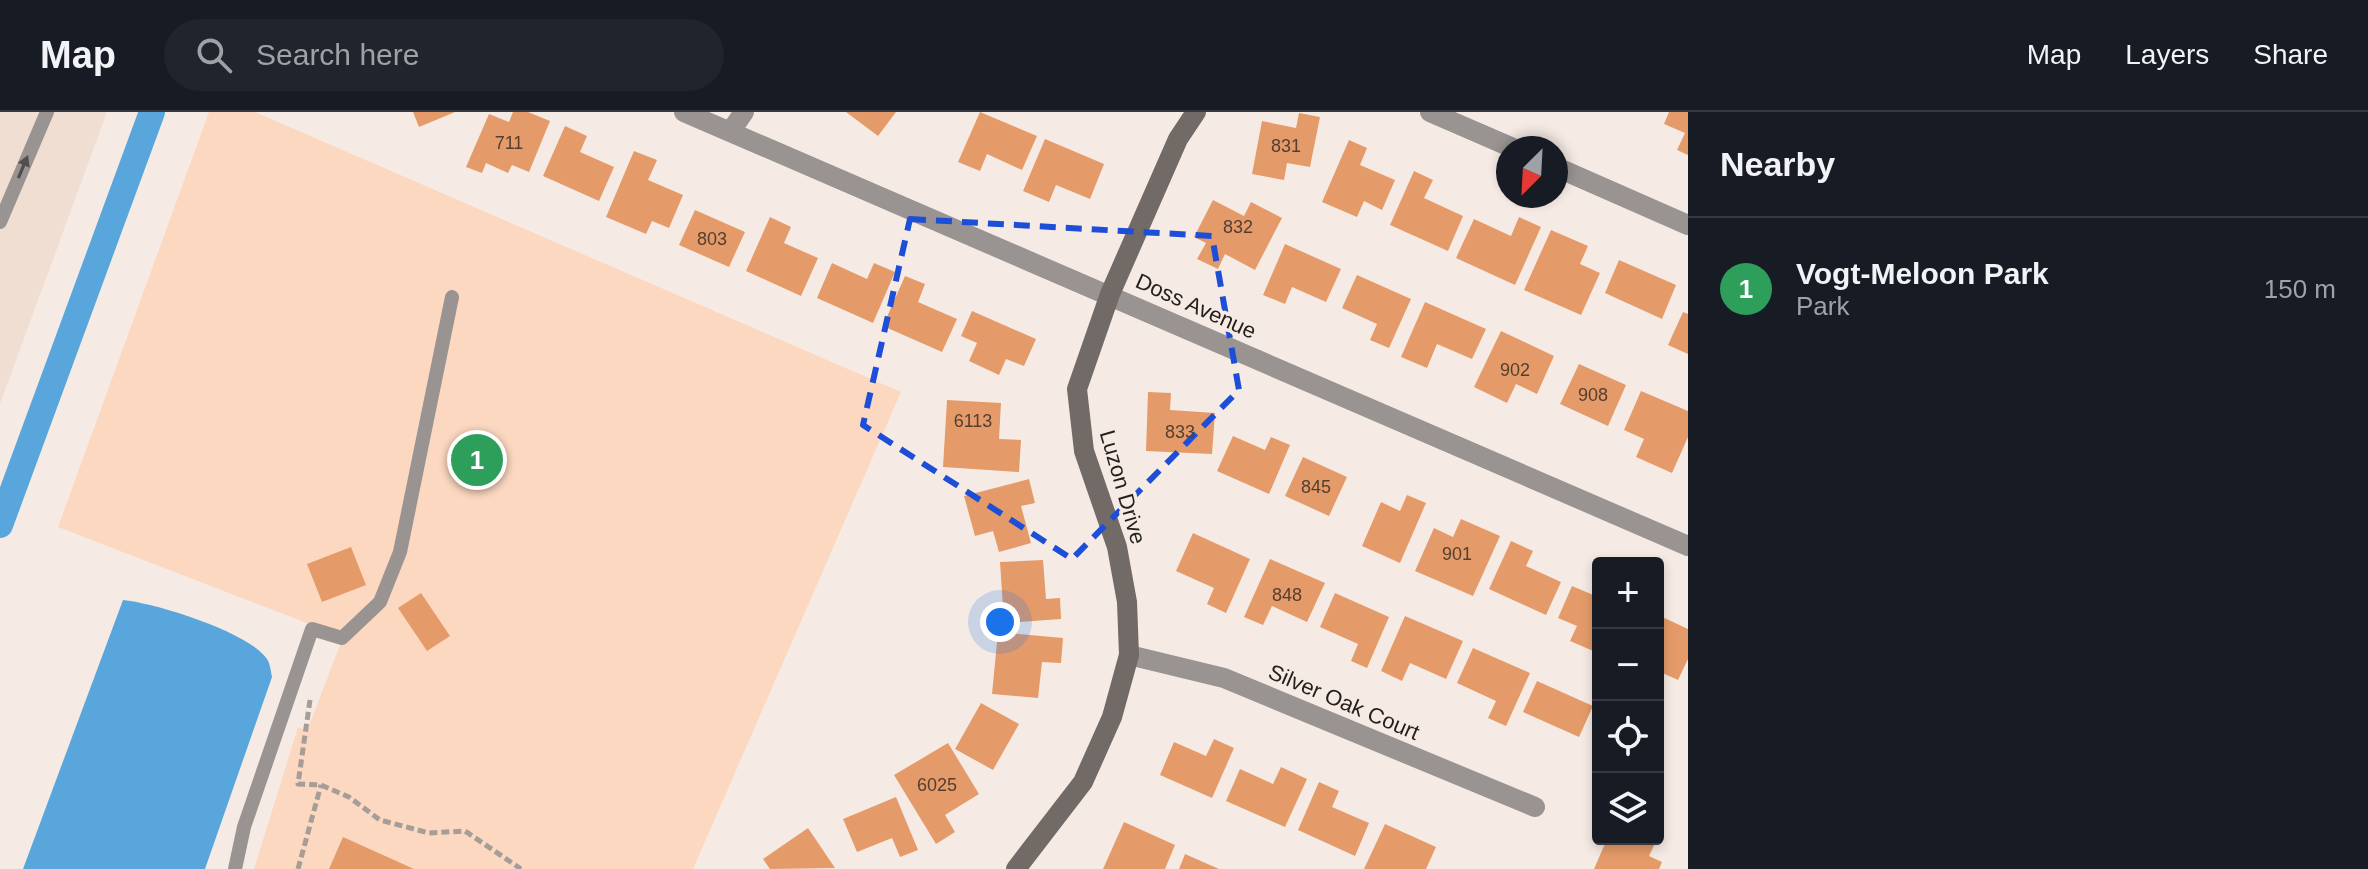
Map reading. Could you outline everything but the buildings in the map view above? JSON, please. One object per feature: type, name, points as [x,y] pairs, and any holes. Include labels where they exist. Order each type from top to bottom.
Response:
[{"type":"street","name":"Doss Avenue","points":[[684,112],[1110,294],[1671,542],[1688,546]]},
{"type":"street","points":[[730,132],[744,112]]},
{"type":"street","name":"Luzon Drive","points":[[1018,868],[1083,782],[1112,717],[1129,655],[1127,602],[1117,547],[1084,451],[1077,389],[1110,294],[1178,139],[1196,112]]},
{"type":"street","points":[[1430,112],[1496,141]]},
{"type":"street","points":[[1568,172],[1688,225]]},
{"type":"street","name":"Silver Oak Court","points":[[1129,655],[1224,678],[1535,807]]},
{"type":"lane","points":[[0,222],[47,112]]},
{"type":"lane","points":[[235,869],[244,827],[312,629],[342,638],[380,602],[400,552],[452,297]]},
{"type":"path","points":[[310,694],[298,784],[321,785],[349,797],[380,820],[429,833],[465,831],[521,869]]},
{"type":"path","points":[[298,869],[321,785]]},
{"type":"highlighted area","points":[[910,219],[1212,236],[1239,390],[1072,559],[863,425]]},
{"type":"shaded area","points":[[0,112],[107,112],[0,404]]},
{"type":"shaded area","points":[[209,112],[255,112],[901,392],[693,869],[254,869],[298,727],[307,731],[343,637],[58,527]]},
{"type":"water","points":[[123,600],[178,613],[222,629],[257,649],[270,665],[272,677],[205,869],[23,869]]},
{"type":"waterway","points":[[0,525],[152,112]]},
{"type":"place","name":"Vogt-Meloon Park","points":[[477,460]]}]
